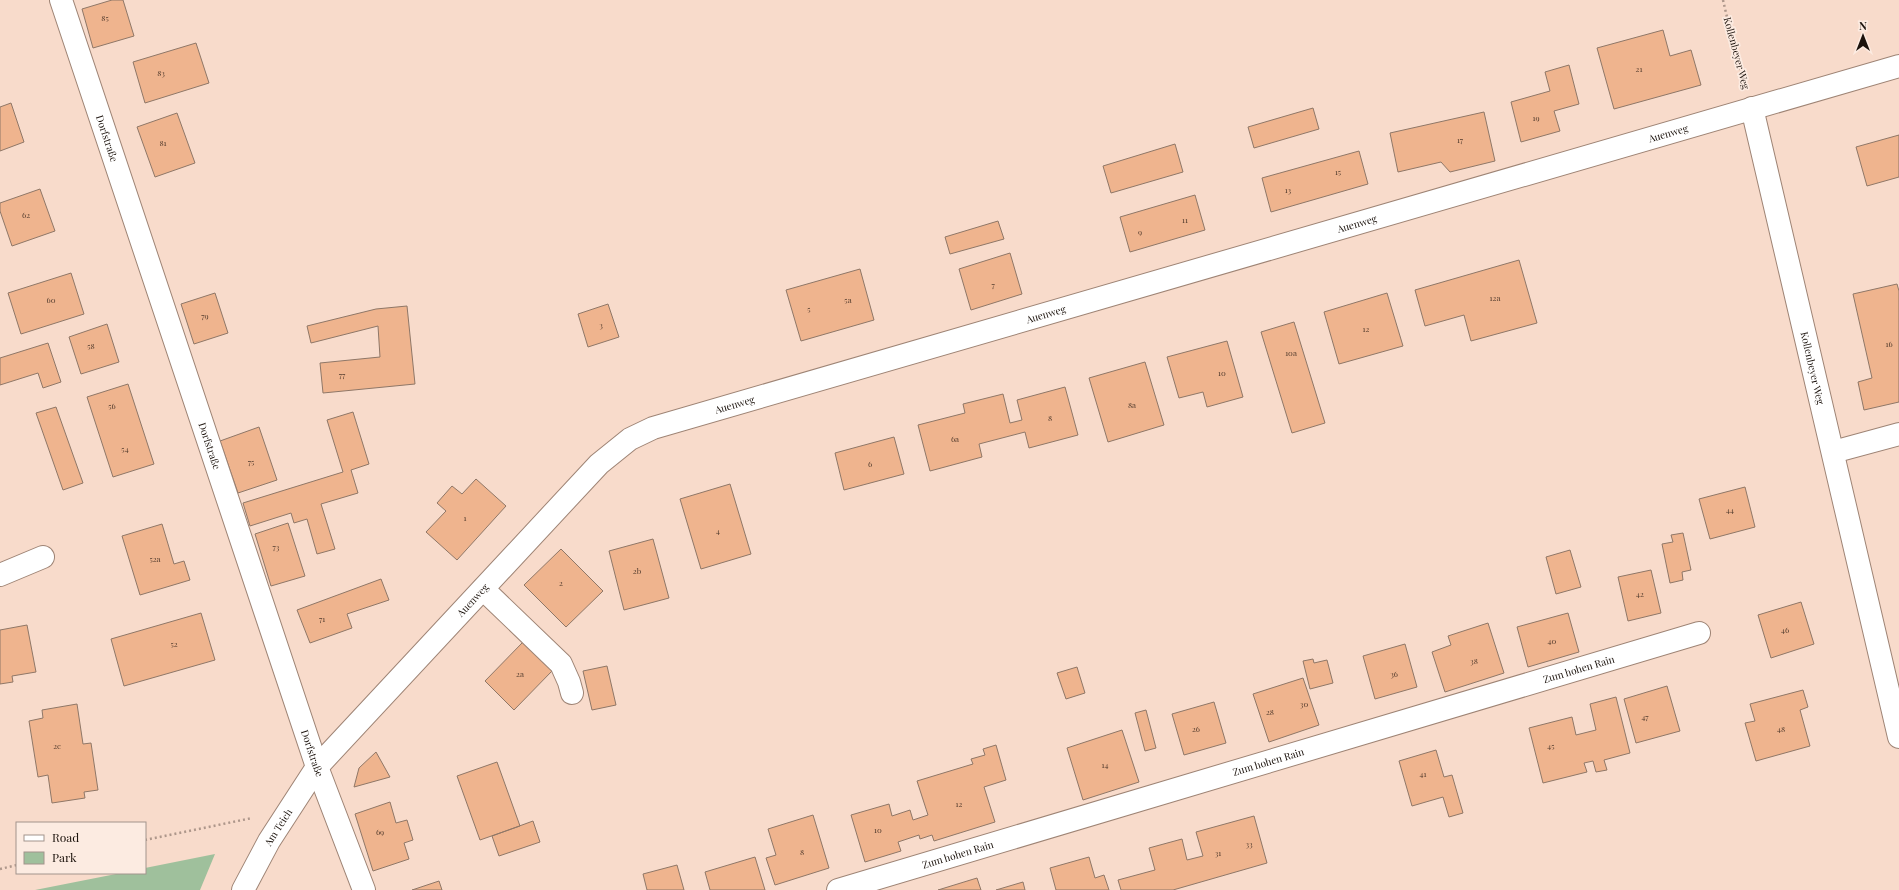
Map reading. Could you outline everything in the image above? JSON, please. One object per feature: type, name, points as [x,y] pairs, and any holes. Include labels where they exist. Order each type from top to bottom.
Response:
[{"type":"street","name":"Dorfstraße","points":[[61,0],[317,767],[364,890]]},
{"type":"street","name":"Auenweg","points":[[317,767],[599,464],[630,439],[653,428],[1899,66]]},
{"type":"street","name":"Kollenbeyer Weg","points":[[1752,108],[1899,737]]},
{"type":"street","points":[[1833,452],[1899,434]]},
{"type":"street","points":[[0,575],[44,557]]},
{"type":"street","points":[[483,589],[561,664],[572,693]]},
{"type":"street","name":"Zum hohen Rain","points":[[838,890],[1699,634]]},
{"type":"street","name":"Am Teich","points":[[243,890],[269,841],[317,767]]},
{"type":"path","name":"Kollenbeyer Weg","points":[[1723,0],[1737,60],[1752,108]]},
{"type":"path","points":[[146,840],[289,811]]},
{"type":"path","points":[[0,869],[16,865]]},
{"type":"green space","points":[[215,854],[200,890],[35,890],[116,874],[146,874],[146,868]]},
{"type":"building","points":[[112,0],[123,0],[134,36],[93,48],[82,9]]},
{"type":"building","points":[[1663,30],[1670,56],[1691,50],[1701,85],[1614,109],[1597,48]]},
{"type":"building","points":[[196,43],[209,83],[145,103],[133,62]]},
{"type":"building","points":[[1569,65],[1579,104],[1554,111],[1560,131],[1521,142],[1511,102],[1550,91],[1545,72]]},
{"type":"building","points":[[11,103],[24,142],[0,151],[0,107]]},
{"type":"building","points":[[1313,108],[1319,129],[1254,148],[1248,127]]},
{"type":"building","points":[[1484,112],[1495,161],[1450,172],[1441,162],[1398,172],[1390,133]]},
{"type":"building","points":[[177,113],[195,163],[155,177],[137,127]]},
{"type":"building","points":[[1899,135],[1899,177],[1867,186],[1856,147]]},
{"type":"building","points":[[1175,144],[1183,172],[1111,193],[1103,166]]},
{"type":"building","points":[[1359,151],[1368,184],[1271,212],[1262,178]]},
{"type":"building","points":[[40,189],[55,231],[12,246],[0,211],[0,203]]},
{"type":"building","points":[[1195,195],[1205,230],[1130,252],[1120,217]]},
{"type":"building","points":[[998,221],[1004,239],[950,254],[945,237]]},
{"type":"building","points":[[1010,253],[1022,294],[971,310],[959,269]]},
{"type":"building","points":[[1519,260],[1537,323],[1471,341],[1464,315],[1425,326],[1415,290]]},
{"type":"building","points":[[860,269],[874,320],[801,341],[786,290]]},
{"type":"building","points":[[71,273],[84,314],[21,334],[8,293]]},
{"type":"building","points":[[1897,284],[1899,291],[1899,402],[1864,410],[1858,382],[1872,378],[1853,294]]},
{"type":"building","points":[[215,293],[228,333],[194,344],[181,304]]},
{"type":"building","points":[[1387,293],[1403,346],[1339,364],[1324,312]]},
{"type":"building","points":[[608,304],[619,337],[588,347],[578,314]]},
{"type":"building","points":[[407,306],[415,384],[323,393],[320,363],[380,357],[378,326],[311,343],[307,326],[376,309]]},
{"type":"building","points":[[1294,322],[1325,423],[1292,433],[1261,332]]},
{"type":"building","points":[[107,324],[119,362],[81,374],[69,337]]},
{"type":"building","points":[[1227,341],[1243,397],[1207,407],[1203,392],[1179,398],[1167,357]]},
{"type":"building","points":[[48,343],[61,382],[43,388],[38,373],[0,385],[0,358]]},
{"type":"building","points":[[1145,362],[1164,425],[1108,442],[1089,378]]},
{"type":"building","points":[[128,384],[154,464],[113,477],[87,397]]},
{"type":"building","points":[[1065,387],[1078,435],[1029,448],[1025,432],[979,444],[982,457],[930,471],[918,425],[965,413],[963,404],[1003,394],[1010,423],[1022,420],[1017,400]]},
{"type":"building","points":[[56,407],[83,483],[63,490],[36,413]]},
{"type":"building","points":[[353,412],[369,464],[351,470],[358,493],[321,504],[335,549],[317,554],[307,519],[294,523],[291,513],[250,526],[243,503],[343,472],[327,420]]},
{"type":"building","points":[[259,427],[277,480],[238,493],[220,441]]},
{"type":"building","points":[[894,437],[904,474],[844,490],[835,453]]},
{"type":"building","points":[[476,479],[506,506],[457,560],[426,532],[446,511],[437,503],[452,486],[462,494]]},
{"type":"building","points":[[730,484],[751,554],[701,569],[680,499]]},
{"type":"building","points":[[1745,487],[1755,527],[1710,539],[1699,499]]},
{"type":"building","points":[[288,523],[305,576],[271,586],[255,534]]},
{"type":"building","points":[[162,524],[174,564],[184,561],[190,580],[140,595],[122,536]]},
{"type":"building","points":[[1683,533],[1691,570],[1682,572],[1683,580],[1670,583],[1662,544],[1673,542],[1671,535]]},
{"type":"building","points":[[653,539],[669,598],[624,610],[609,551]]},
{"type":"building","points":[[561,549],[603,591],[566,627],[524,585]]},
{"type":"building","points":[[1570,550],[1581,587],[1556,594],[1546,557]]},
{"type":"building","points":[[1651,570],[1661,613],[1628,621],[1618,577]]},
{"type":"building","points":[[381,579],[389,600],[347,614],[352,628],[310,643],[297,610]]},
{"type":"building","points":[[1801,602],[1814,644],[1771,658],[1758,615]]},
{"type":"building","points":[[201,613],[215,660],[124,686],[111,639]]},
{"type":"building","points":[[1568,613],[1579,652],[1528,667],[1517,627]]},
{"type":"building","points":[[1488,623],[1504,673],[1445,692],[1432,652],[1451,645],[1448,636]]},
{"type":"building","points":[[27,625],[36,672],[12,676],[13,682],[0,684],[0,630]]},
{"type":"building","points":[[523,642],[552,671],[514,710],[485,681]]},
{"type":"building","points":[[1405,644],[1417,687],[1375,699],[1363,656]]},
{"type":"building","points":[[1313,659],[1314,663],[1327,660],[1333,683],[1310,689],[1303,661]]},
{"type":"building","points":[[607,666],[616,705],[592,710],[583,671]]},
{"type":"building","points":[[1077,667],[1085,693],[1066,699],[1057,673]]},
{"type":"building","points":[[1303,678],[1319,725],[1269,742],[1253,694]]},
{"type":"building","points":[[1667,686],[1680,731],[1636,743],[1624,699]]},
{"type":"building","points":[[1803,690],[1808,707],[1800,710],[1810,746],[1756,761],[1745,723],[1755,721],[1750,704]]},
{"type":"building","points":[[1616,697],[1630,753],[1604,760],[1607,770],[1596,772],[1593,761],[1584,763],[1587,772],[1543,783],[1529,728],[1572,717],[1576,735],[1596,730],[1590,704]]},
{"type":"building","points":[[1214,702],[1226,743],[1184,755],[1172,714]]},
{"type":"building","points":[[77,704],[83,744],[91,743],[98,790],[84,792],[85,798],[52,803],[48,775],[38,777],[29,721],[43,718],[42,710]]},
{"type":"building","points":[[1146,710],[1156,748],[1145,751],[1135,713]]},
{"type":"building","points":[[1122,730],[1139,782],[1083,800],[1067,748]]},
{"type":"building","points":[[996,745],[1006,780],[984,787],[995,822],[934,841],[932,835],[920,839],[919,835],[898,842],[901,851],[865,862],[851,815],[889,804],[892,816],[910,810],[913,820],[928,815],[917,781],[973,764],[971,759],[985,755],[983,749]]},
{"type":"building","points":[[1436,750],[1444,777],[1452,775],[1463,813],[1449,817],[1443,797],[1412,806],[1399,761]]},
{"type":"building","points":[[376,752],[390,777],[354,787],[359,768]]},
{"type":"building","points":[[497,762],[520,826],[480,840],[457,776]]},
{"type":"building","points":[[390,802],[396,823],[407,820],[413,840],[404,843],[409,859],[373,871],[355,814]]},
{"type":"building","points":[[813,815],[829,868],[775,885],[766,858],[776,855],[768,829]]},
{"type":"building","points":[[1254,816],[1267,863],[1173,890],[1121,890],[1118,880],[1155,870],[1149,848],[1182,839],[1187,860],[1203,856],[1196,832]]},
{"type":"building","points":[[533,821],[540,842],[499,856],[492,836]]},
{"type":"building","points":[[755,857],[765,890],[710,890],[705,872]]},
{"type":"building","points":[[1089,857],[1095,878],[1104,875],[1109,890],[1056,890],[1050,868]]},
{"type":"building","points":[[677,865],[684,890],[647,890],[643,874]]},
{"type":"building","points":[[977,878],[981,890],[938,890]]},
{"type":"building","points":[[439,881],[442,890],[412,890]]},
{"type":"building","points":[[1023,882],[1025,890],[996,890]]}]
